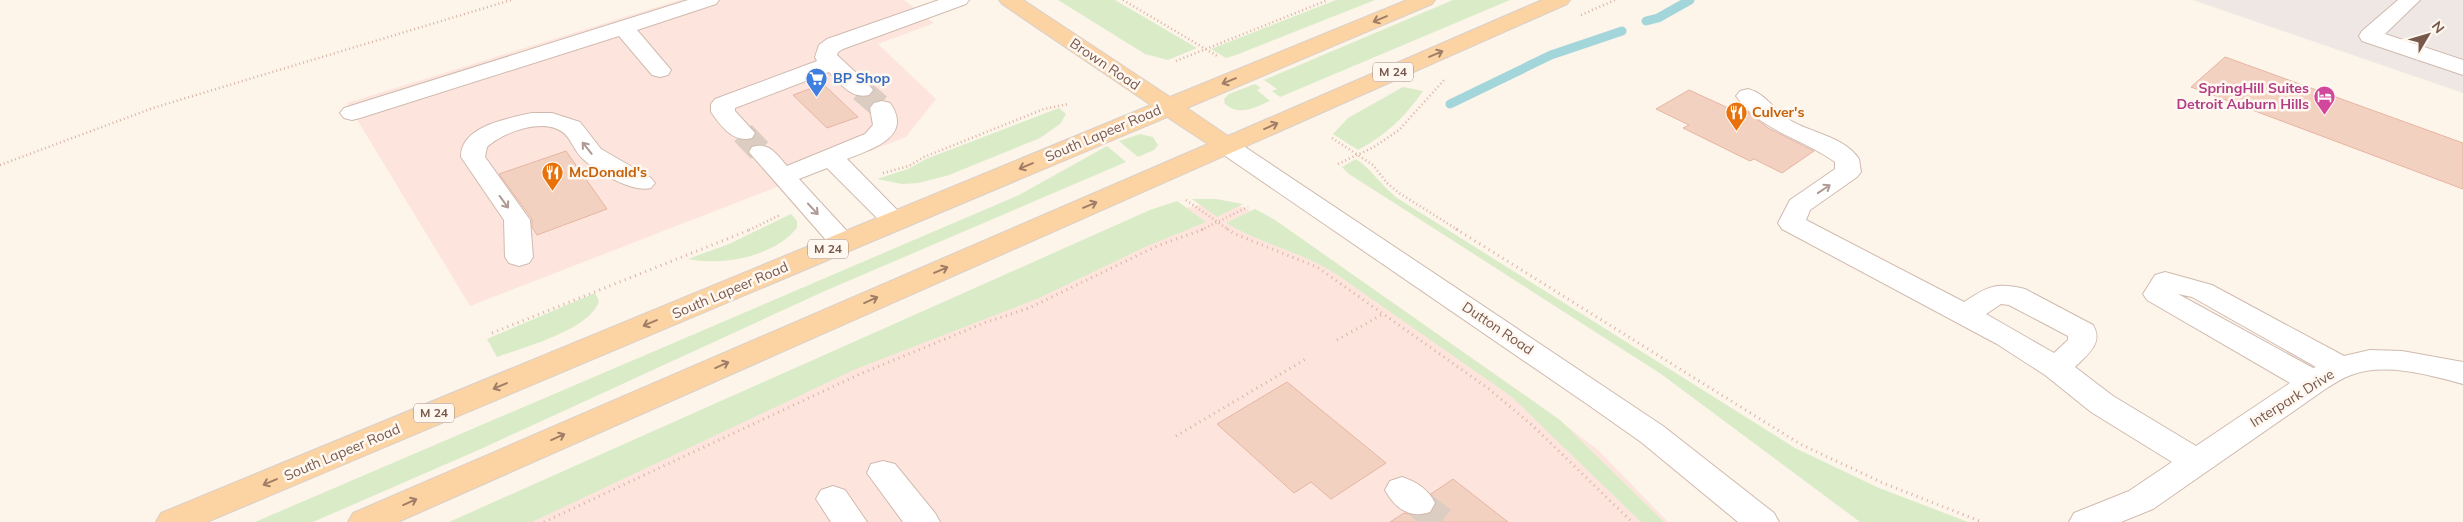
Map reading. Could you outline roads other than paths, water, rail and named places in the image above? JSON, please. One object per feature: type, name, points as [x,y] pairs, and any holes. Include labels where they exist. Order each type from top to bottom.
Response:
[{"type":"main road","name":"Brown Road","points":[[1009,0],[1227,146]]},
{"type":"main road","name":"South Lapeer Road","points":[[173,522],[1424,0]]},
{"type":"main road","name":"M 24","points":[[365,522],[1560,0]]},
{"type":"street","points":[[352,113],[709,0]]},
{"type":"street","points":[[862,90],[826,57],[827,50],[835,44],[959,0]]},
{"type":"street","points":[[2410,0],[2370,36],[2463,68]]},
{"type":"street","points":[[622,28],[660,70]]},
{"type":"street","points":[[743,133],[723,112],[724,104],[832,63]]},
{"type":"street","points":[[1748,96],[1780,124],[1833,149],[1847,159],[1848,172],[1799,206],[1791,223],[1966,314],[2056,368],[2102,404],[2195,461]]},
{"type":"street","points":[[783,176],[832,158],[874,139],[884,131],[887,120],[882,108]]},
{"type":"street","points":[[519,257],[517,220],[473,157],[472,150],[476,143],[501,129],[519,123],[542,120],[559,122],[571,127],[592,154],[642,183]]},
{"type":"street","name":"Dutton Road","points":[[1227,146],[1598,396],[1658,440],[1762,522]]},
{"type":"street","points":[[762,152],[843,242]]},
{"type":"street","points":[[832,158],[894,220]]},
{"type":"street","points":[[2313,382],[2156,294],[2165,281],[2202,291],[2341,367]]},
{"type":"street","points":[[1966,314],[1996,294],[2015,296],[2083,332],[2082,343],[2056,368]]},
{"type":"street","name":"Interpark Drive","points":[[2086,522],[2139,511],[2195,461],[2313,382],[2341,367],[2368,361],[2405,362],[2463,374]]},
{"type":"street","points":[[883,473],[923,522]]},
{"type":"waterway","points":[[1646,21],[1658,18],[1690,0]]},
{"type":"waterway","points":[[1450,104],[1551,55],[1622,31]]},
{"type":"tunnel","points":[[861,90],[882,108]]},
{"type":"tunnel","points":[[743,133],[761,152]]},
{"type":"tunnel","points":[[1418,503],[1442,522]]},
{"type":"place","name":"BP Shop","points":[[817,97]]},
{"type":"place","name":"SpringHill Suites Detroit Auburn Hills","points":[[2325,115]]},
{"type":"place","name":"Culver's","points":[[1736,131]]},
{"type":"place","name":"McDonald's","points":[[553,191]]}]
